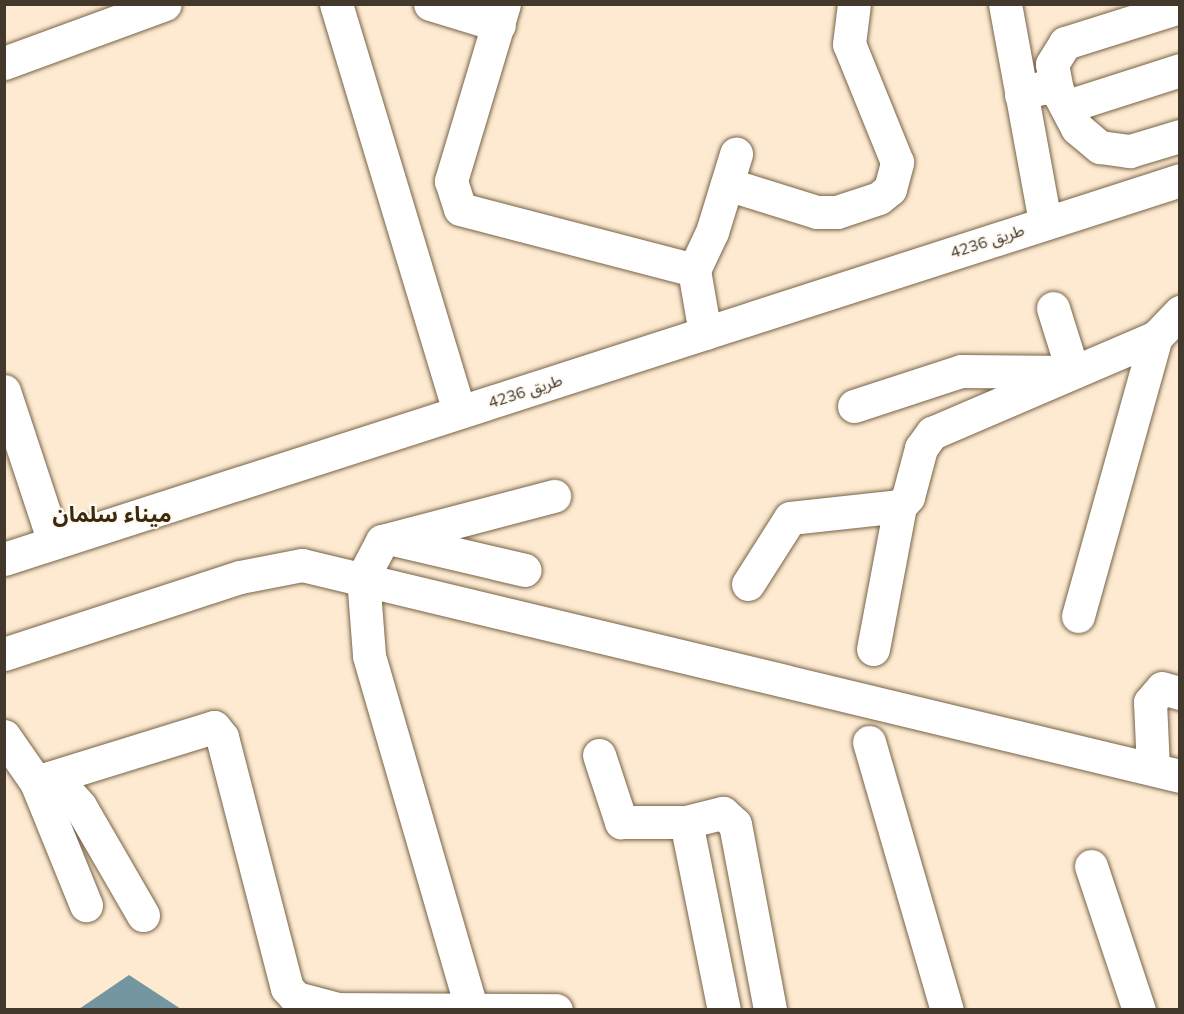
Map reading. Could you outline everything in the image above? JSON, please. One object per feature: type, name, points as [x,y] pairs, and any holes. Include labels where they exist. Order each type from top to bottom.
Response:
[{"type":"street","points":[[4,63],[165,4]]},
{"type":"street","points":[[336,4],[459,412]]},
{"type":"street","points":[[430,4],[502,15],[451,182],[452,196],[460,209],[694,270]]},
{"type":"street","points":[[705,333],[694,270],[731,169],[817,212],[858,205],[890,189],[897,162],[849,44],[854,4]]},
{"type":"street","points":[[1179,7],[1065,43],[1052,64],[1063,98],[1077,128],[1100,147],[1130,151],[1179,136]]},
{"type":"street","name":"طريق 4236","points":[[1010,9],[1021,95],[1045,223]]},
{"type":"street","points":[[1021,95],[1042,87],[1063,98],[1179,70]]},
{"type":"street","name":"طريق 4236","points":[[4,558],[1179,180]]},
{"type":"street","points":[[1053,308],[1073,372]]},
{"type":"street","points":[[873,649],[900,506],[908,497],[921,448],[932,433],[1155,338],[1179,312]]},
{"type":"street","points":[[1078,616],[1155,338]]},
{"type":"street","points":[[854,406],[961,371],[1073,372]]},
{"type":"street","points":[[4,391],[54,542]]},
{"type":"street","points":[[471,1007],[369,655],[363,577],[375,548],[392,539],[554,496]]},
{"type":"street","points":[[748,584],[790,518],[900,506]]},
{"type":"street","points":[[392,539],[525,570]]},
{"type":"street","points":[[4,654],[272,569],[302,565],[363,577],[1166,772],[1150,702],[1162,688],[1179,693]]},
{"type":"street","points":[[45,780],[214,727],[222,737],[287,988],[296,998],[338,1009],[471,1007],[556,1010]]},
{"type":"street","points":[[4,736],[45,780],[80,806],[143,915]]},
{"type":"street","points":[[869,742],[947,1010]]},
{"type":"street","points":[[599,755],[621,822],[686,822],[723,813],[735,825],[770,1010]]},
{"type":"street","points":[[45,780],[86,905]]},
{"type":"street","points":[[686,822],[724,1010]]},
{"type":"street","points":[[1091,866],[1139,1010]]},
{"type":"water","points":[[129,975],[181,1009],[79,1009]]},
{"type":"district","name":"ميناء سلمان","points":[[112,515]]}]
